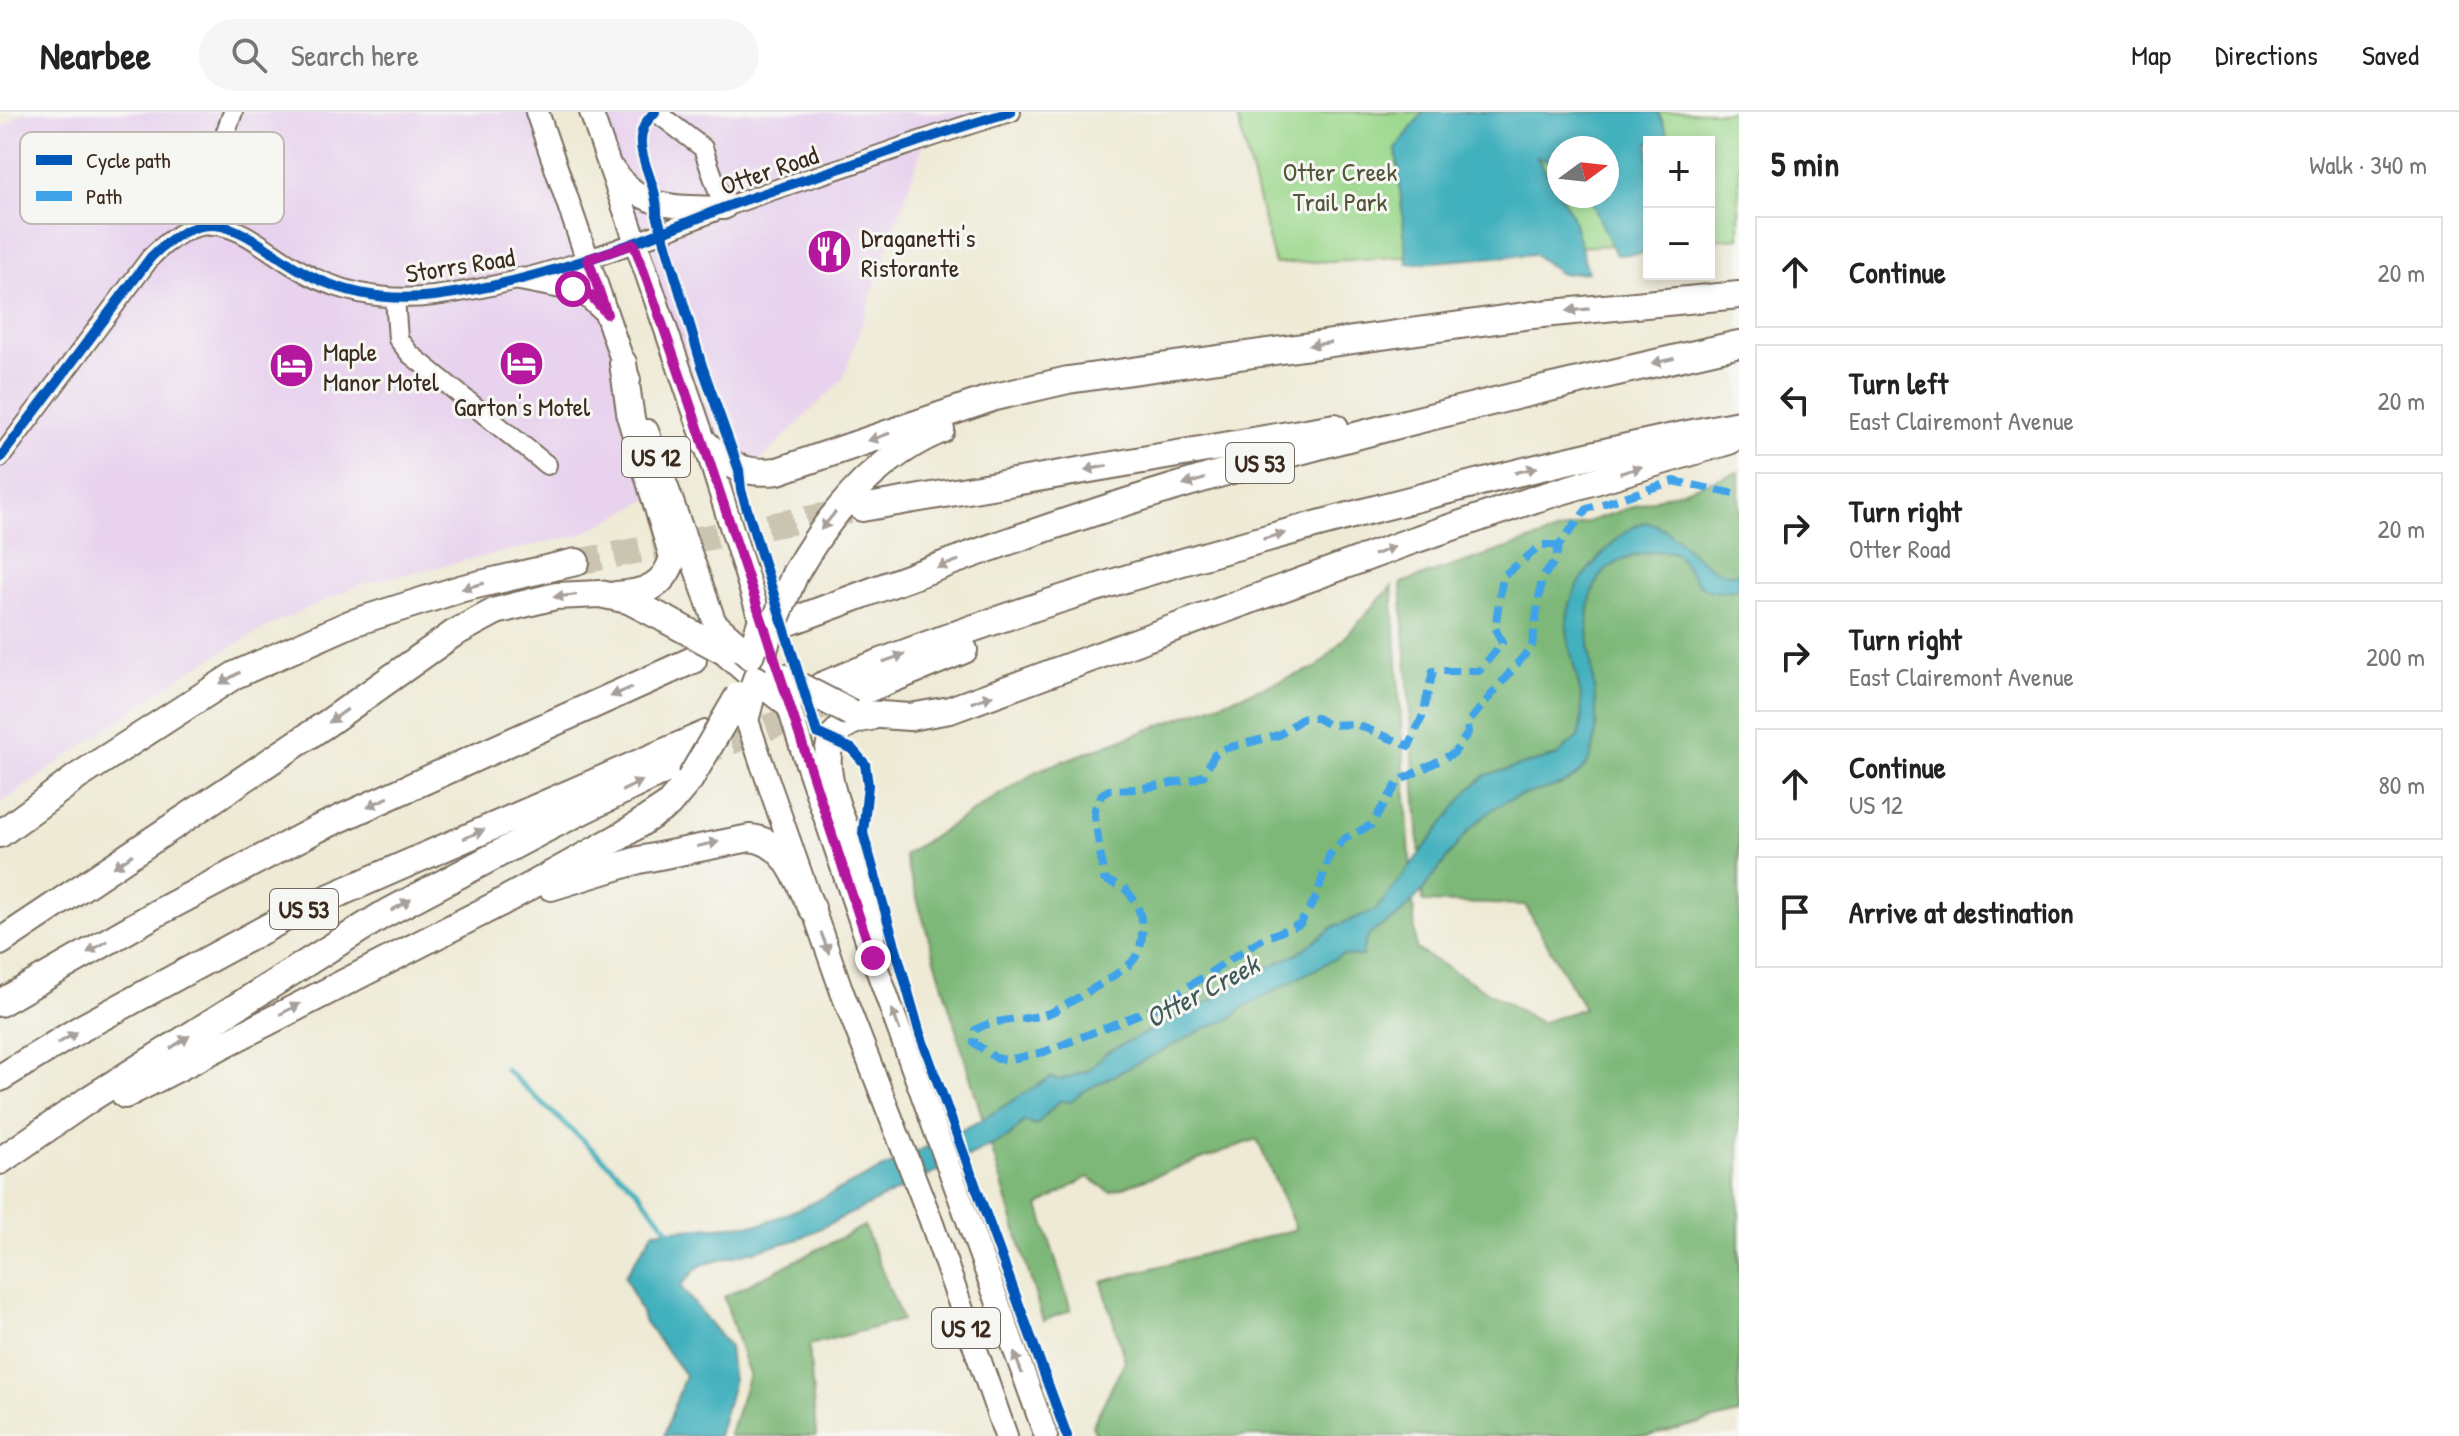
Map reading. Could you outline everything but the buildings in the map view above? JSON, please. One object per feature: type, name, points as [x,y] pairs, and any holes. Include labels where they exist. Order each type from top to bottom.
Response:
[{"type":"highway","points":[[705,443],[723,461],[742,471],[778,471],[995,397],[1116,373],[1532,315],[1739,295]]},
{"type":"highway","name":"US 53","points":[[792,621],[1084,516],[1449,411],[1739,344]]},
{"type":"highway","points":[[6,939],[472,623],[536,600],[579,594],[612,595],[646,591],[656,586],[666,575],[673,557],[633,428],[623,363]]},
{"type":"highway","points":[[11,1154],[498,904],[652,817],[679,794],[697,756],[756,669],[795,574],[834,513],[867,478],[910,446],[983,413],[1116,373]]},
{"type":"highway","points":[[862,508],[1307,431],[1449,411]]},
{"type":"highway","points":[[821,686],[983,625],[1226,548],[1572,457],[1739,424]]},
{"type":"highway","points":[[756,669],[815,698],[856,709],[910,717],[950,710],[1411,541],[1535,499],[1739,438]]},
{"type":"highway","points":[[873,958],[860,870],[827,765],[829,744],[835,733],[850,721],[856,709],[1048,614],[1226,548]]},
{"type":"highway","points":[[0,834],[77,777],[235,675],[352,623],[463,588],[576,562]]},
{"type":"highway","points":[[612,595],[720,639],[756,669],[788,704]]},
{"type":"highway","name":"US 53","points":[[0,1003],[159,912],[317,829],[693,660]]},
{"type":"highway","points":[[11,1154],[189,1035],[404,903],[697,756]]},
{"type":"highway","name":"US 53","points":[[0,1078],[80,1029],[296,912],[697,756]]},
{"type":"highway","points":[[498,904],[639,860],[750,838],[767,841],[783,854],[812,908]]},
{"type":"main road","name":"US 12","points":[[537,112],[720,639],[756,669]]},
{"type":"main road","name":"US 12","points":[[591,112],[705,443],[746,580],[762,764],[812,908],[930,1218],[1006,1436]]},
{"type":"main road","points":[[605,155],[630,190],[643,198],[676,206],[724,208]]},
{"type":"main road","points":[[520,279],[582,291],[607,314]]},
{"type":"main road","name":"US 12","points":[[788,704],[873,958],[1046,1436]]},
{"type":"street","points":[[226,132],[233,112]]},
{"type":"street","points":[[656,112],[703,148],[724,208]]},
{"type":"street","name":"Otter Road","points":[[588,259],[724,208],[1003,113]]},
{"type":"street","points":[[0,458],[151,257],[181,234],[211,226]]},
{"type":"street","name":"Storrs Road","points":[[211,226],[230,226],[246,232],[304,272],[330,284],[395,298],[448,294],[520,279],[588,259]]},
{"type":"street","name":"Storrs Road","points":[[395,298],[398,339],[410,354],[547,465]]},
{"type":"shaded area","points":[[24,112],[537,112],[667,490],[580,535],[362,584],[273,624],[189,671],[0,804],[0,129]]},
{"type":"shaded area","points":[[591,112],[1002,112],[924,142],[843,379],[754,467],[718,447]]},
{"type":"green space","name":"Otter Creek Trail Park","points":[[1236,112],[1739,112],[1739,238],[1715,240],[1715,136],[1643,136],[1643,243],[1275,264]]},
{"type":"green space","points":[[1739,472],[1739,1414],[1648,1436],[1097,1436],[1092,1426],[1125,1361],[1102,1282],[1296,1229],[1257,1139],[1110,1192],[1088,1177],[1039,1206],[1071,1310],[1043,1321],[904,855],[1039,770],[1318,667],[1392,586],[1416,949],[1541,1023],[1584,1008],[1525,905],[1423,902],[1401,583]]},
{"type":"green space","points":[[864,1226],[902,1320],[809,1345],[816,1436],[729,1436],[749,1375],[724,1297]]},
{"type":"water","points":[[1423,112],[1658,112],[1669,136],[1643,136],[1643,253],[1616,255],[1594,208],[1619,208],[1619,136],[1547,136],[1547,160],[1537,157],[1547,173],[1547,208],[1568,208],[1588,272],[1561,274],[1534,254],[1407,264],[1396,149]]},
{"type":"water","points":[[1644,522],[1669,532],[1714,569],[1739,573],[1739,588],[1715,592],[1707,590],[1695,580],[1676,553],[1663,551],[1623,560],[1602,575],[1591,596],[1588,622],[1596,711],[1595,738],[1588,762],[1581,772],[1561,784],[1514,798],[1487,814],[1461,840],[1413,901],[1393,920],[1371,933],[1362,956],[1342,955],[1244,1007],[1230,1019],[1206,1028],[1084,1091],[1071,1102],[1059,1101],[1036,1125],[1024,1121],[1009,1137],[796,1240],[701,1265],[680,1286],[729,1347],[733,1383],[718,1436],[664,1436],[685,1375],[645,1322],[625,1276],[654,1231],[762,1224],[812,1203],[978,1122],[1051,1077],[1059,1080],[1088,1071],[1107,1052],[1210,1001],[1246,977],[1297,954],[1335,926],[1376,910],[1468,791],[1486,775],[1556,756],[1578,737],[1582,713],[1567,629],[1569,608],[1578,586],[1596,561],[1624,534]]},
{"type":"waterway","points":[[505,1069],[637,1190],[672,1234]]},
{"type":"tunnel","points":[[576,562],[850,511]]},
{"type":"tunnel","points":[[694,756],[847,697]]},
{"type":"marked path","points":[[1559,545],[1542,545],[1503,576],[1495,628],[1502,643],[1479,671],[1433,671],[1423,715],[1409,746],[1355,724],[1329,725],[1317,718],[1303,718],[1279,735],[1223,749],[1214,755],[1204,775],[1195,779],[1138,789],[1109,790],[1102,794],[1094,811],[1104,879],[1124,888],[1137,905],[1142,925],[1137,955],[1117,974],[1052,1012],[992,1023],[975,1030],[974,1043],[996,1058],[1007,1060],[1044,1052],[1157,1007],[1260,940],[1300,924],[1317,896],[1329,856],[1344,839],[1371,825],[1399,781],[1454,753],[1468,733],[1467,724],[1532,646],[1542,578],[1555,561],[1559,545],[1587,509],[1674,481],[1739,495]]},
{"type":"cycle path","points":[[655,112],[645,124],[641,148],[653,187],[657,215],[702,366],[739,470],[741,490],[817,733],[852,749],[865,764],[868,785],[863,833],[920,1034],[1067,1436]]},
{"type":"cycle path","points":[[0,458],[151,257],[175,237],[197,227],[217,225],[236,230],[293,266],[343,289],[388,297],[434,296],[509,282],[582,261],[754,196],[1011,112]]},
{"type":"place","name":"Draganetti's Ristorante","points":[[830,252]]},
{"type":"place","name":"Garton's Motel","points":[[522,363]]},
{"type":"place","name":"Maple Manor Motel","points":[[292,366]]},
{"type":"route","points":[[573,289],[590,295],[607,314],[588,259],[634,244],[705,443],[746,580],[873,958]]},
{"type":"water label","name":"Otter Creek","points":[[1202,991]]}]
